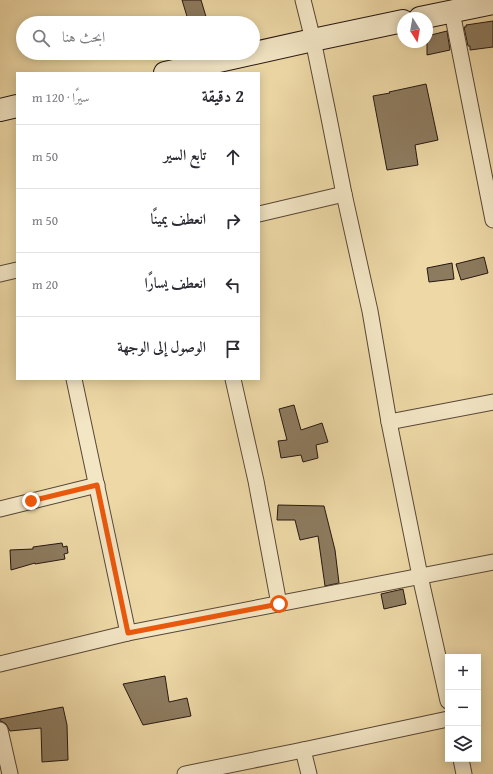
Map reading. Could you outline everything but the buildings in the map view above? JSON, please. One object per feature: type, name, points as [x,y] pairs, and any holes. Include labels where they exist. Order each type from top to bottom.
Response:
[{"type":"street","points":[[303,0],[313,40],[344,194],[370,311],[389,422],[420,576],[446,690]]},
{"type":"street","points":[[433,16],[493,3]]},
{"type":"street","points":[[452,12],[493,220]]},
{"type":"street","points":[[260,52],[397,22]]},
{"type":"street","points":[[169,72],[223,60]]},
{"type":"street","points":[[0,110],[16,106]]},
{"type":"street","points":[[260,214],[344,194]]},
{"type":"street","points":[[0,274],[16,270]]},
{"type":"street","points":[[74,380],[128,633]]},
{"type":"street","points":[[233,380],[256,481],[279,604]]},
{"type":"street","points":[[389,422],[493,402]]},
{"type":"street","points":[[0,509],[97,485]]},
{"type":"street","points":[[0,664],[128,633],[493,562]]},
{"type":"street","points":[[185,774],[445,720]]},
{"type":"street","points":[[0,730],[10,774]]},
{"type":"street","points":[[304,750],[309,774]]},
{"type":"street","points":[[461,762],[464,774]]},
{"type":"route","points":[[31,501],[97,485],[128,633],[279,604]]}]
